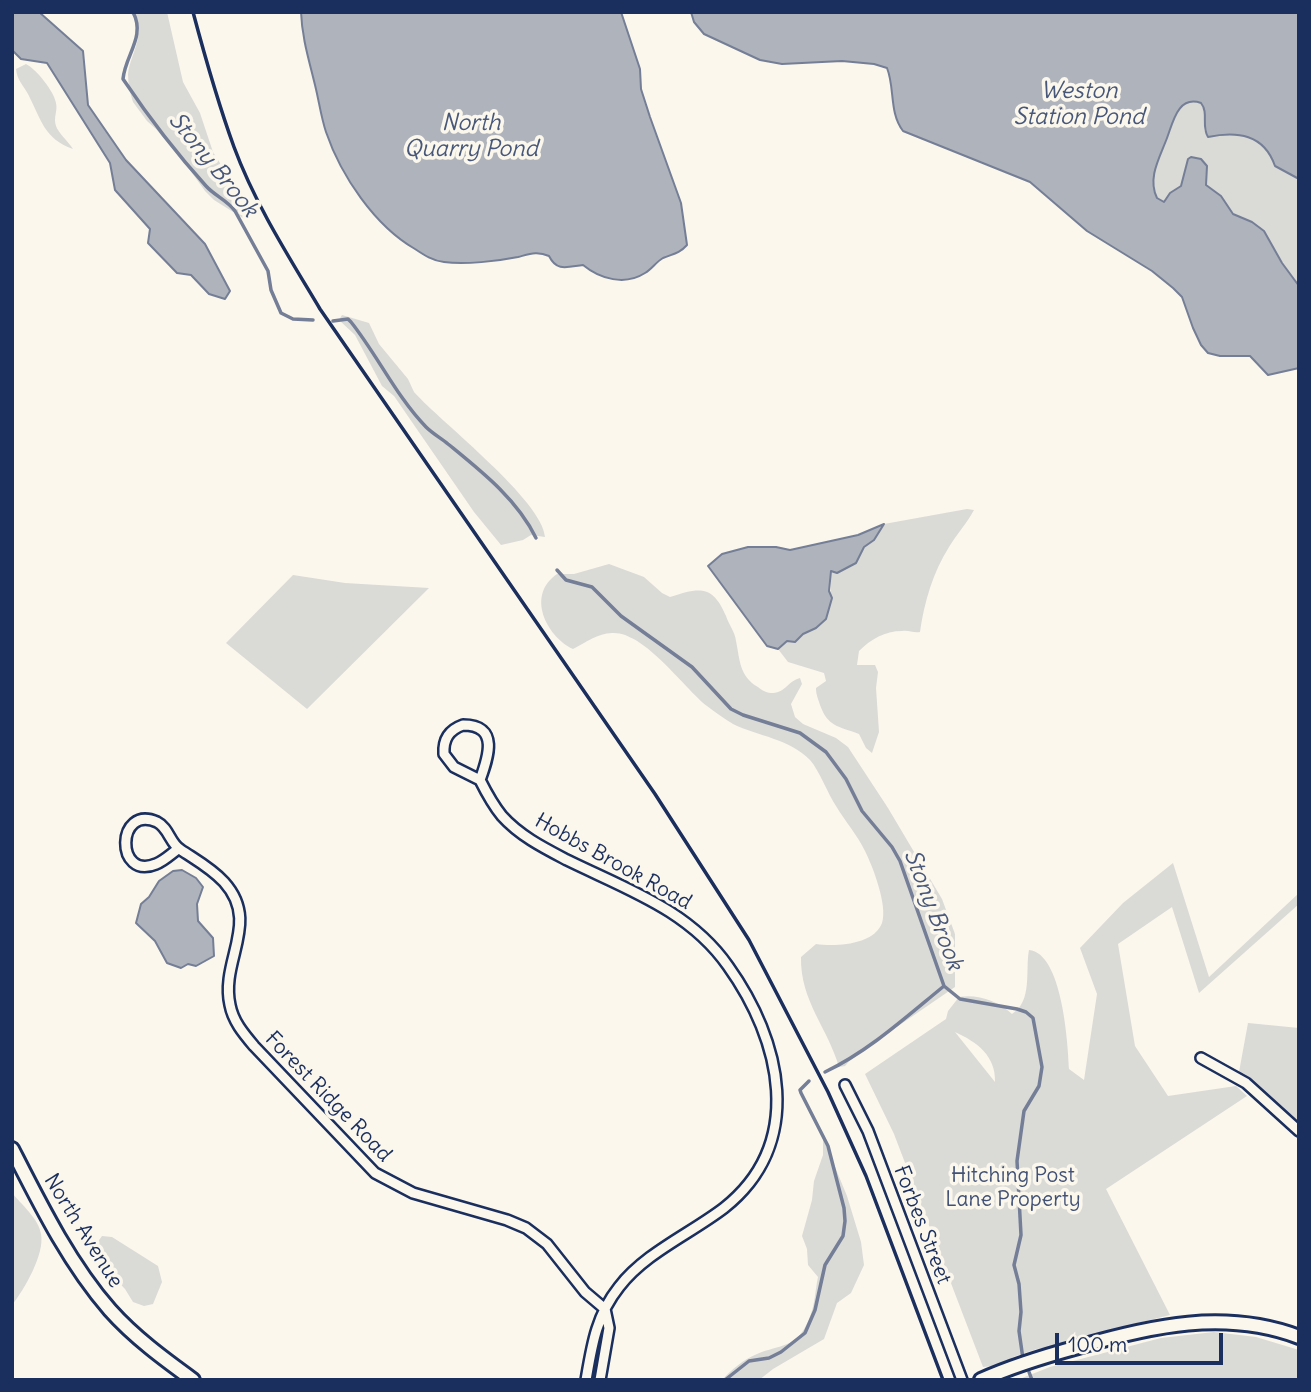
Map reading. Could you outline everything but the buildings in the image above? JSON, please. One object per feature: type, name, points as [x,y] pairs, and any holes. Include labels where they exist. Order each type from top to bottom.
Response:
[{"type":"street","name":"Hobbs Brook Road","points":[[480,780],[489,752],[487,738],[477,727],[456,727],[445,739],[444,754],[454,767],[480,780],[498,811],[525,836],[660,905],[702,934],[719,953],[748,996],[773,1058],[777,1089],[776,1119],[768,1149],[754,1175],[725,1207],[631,1273],[618,1287],[596,1325],[586,1380]]},
{"type":"street","name":"Forest Ridge Road","points":[[178,849],[160,863],[145,866],[128,856],[124,842],[127,832],[134,824],[150,820],[164,827],[178,849],[196,858],[229,888],[239,905],[240,924],[229,986],[229,1001],[236,1023],[254,1045],[375,1173],[413,1193],[526,1228],[547,1244],[585,1292],[605,1309]]},
{"type":"street","points":[[1201,1058],[1246,1083],[1299,1131]]},
{"type":"street","name":"Forbes Street","points":[[845,1085],[868,1131],[962,1380]]},
{"type":"street","name":"North Avenue","points":[[12,1149],[73,1258],[103,1301],[132,1333],[193,1380]]},
{"type":"street","points":[[600,1380],[609,1328],[605,1309]]},
{"type":"street","points":[[981,1380],[1018,1365],[1104,1339],[1183,1323],[1241,1323],[1268,1327],[1299,1338]]},
{"type":"green space","points":[[129,12],[167,12],[183,82],[200,113],[213,152],[252,214],[250,219],[246,220],[214,200],[205,191],[133,102],[128,74],[137,42],[138,26]]},
{"type":"green space","points":[[26,64],[39,75],[55,98],[56,126],[73,149],[49,134],[40,120],[16,69]]},
{"type":"green space","points":[[1191,101],[1201,103],[1205,113],[1204,130],[1210,137],[1233,134],[1256,140],[1268,149],[1281,168],[1299,179],[1299,286],[1264,231],[1252,222],[1233,214],[1221,196],[1206,185],[1207,172],[1196,157],[1188,159],[1181,186],[1170,193],[1164,202],[1157,197],[1153,182],[1156,165],[1174,117],[1180,107]]},
{"type":"green space","points":[[342,315],[369,323],[379,344],[408,379],[414,392],[510,483],[540,522],[545,537],[531,535],[523,540],[501,545],[474,512],[394,396],[382,386],[355,335],[339,320]]},
{"type":"green space","points":[[974,510],[938,567],[920,632],[896,631],[884,634],[859,651],[857,665],[875,665],[878,672],[876,688],[879,732],[872,753],[866,748],[859,734],[830,722],[823,712],[816,688],[826,681],[824,673],[788,662],[778,649],[787,641],[800,638],[819,625],[827,613],[830,600],[831,571],[837,573],[856,563],[864,547],[874,540],[884,524]]},
{"type":"green space","points":[[609,564],[644,577],[670,597],[697,590],[710,594],[721,606],[733,632],[744,673],[762,690],[777,692],[800,678],[802,684],[791,704],[795,717],[803,724],[836,738],[848,747],[942,899],[955,934],[955,987],[853,1057],[845,1066],[839,1067],[810,1001],[802,973],[801,957],[816,944],[853,943],[878,930],[882,923],[883,907],[865,851],[813,764],[802,753],[727,720],[707,706],[663,662],[637,641],[612,633],[573,649],[555,635],[543,614],[541,604],[548,583],[557,574],[574,574]]},
{"type":"green space","points":[[293,575],[345,583],[429,588],[307,709],[226,643]]},
{"type":"green space","name":"Hitching Post Lane Property","points":[[1173,863],[1209,977],[1299,893],[1299,904],[1199,993],[1172,907],[1118,944],[1135,1046],[1168,1096],[1236,1086],[1247,1096],[1106,1189],[1170,1315],[1037,1349],[1013,1357],[1003,1365],[983,1367],[894,1134],[865,1074],[946,1019],[948,1011],[959,997],[987,1000],[1012,1014],[1019,1008],[1026,993],[1029,950],[1040,955],[1049,966],[1056,982],[1065,1020],[1069,1069],[1084,1080],[1097,994],[1080,948],[1123,903]],"holes":[[[955,1032],[978,1045],[989,1057],[995,1082]]]},
{"type":"green space","points":[[1248,1023],[1299,1028],[1299,1121],[1239,1072]]},
{"type":"green space","points":[[823,1138],[847,1196],[861,1242],[864,1265],[851,1293],[837,1303],[824,1339],[759,1380],[722,1380],[747,1359],[793,1341],[809,1319],[818,1277],[808,1265],[807,1249],[802,1236],[814,1181],[823,1155]]},
{"type":"green space","points":[[12,1193],[40,1228],[41,1242],[32,1271],[12,1305]]},
{"type":"green space","points":[[102,1236],[112,1237],[158,1266],[162,1282],[153,1304],[144,1306],[133,1302],[106,1269],[94,1247]]},
{"type":"green space","points":[[1214,1332],[1256,1337],[1299,1350],[1299,1380],[1017,1380],[1050,1367],[1161,1338]]},
{"type":"water","points":[[12,12],[39,12],[83,51],[88,105],[126,160],[205,244],[230,291],[225,299],[209,294],[191,275],[177,273],[148,243],[150,229],[115,190],[110,163],[47,63],[21,59],[12,50]]},
{"type":"water","name":"North Quarry Pond","points":[[301,12],[621,12],[640,69],[641,89],[681,203],[687,245],[645,273],[621,280],[597,274],[583,265],[559,266],[549,256],[534,253],[462,263],[432,259],[422,253],[400,239],[373,213],[350,182],[332,149],[304,40]]},
{"type":"water","name":"Weston Station Pond","points":[[691,12],[1299,12],[1299,179],[1275,166],[1270,155],[1257,141],[1229,134],[1208,137],[1203,107],[1201,103],[1193,102],[1182,106],[1174,118],[1153,183],[1157,198],[1164,202],[1170,193],[1181,186],[1188,159],[1201,159],[1207,166],[1206,185],[1221,196],[1233,214],[1252,222],[1264,231],[1299,286],[1299,368],[1268,375],[1250,356],[1220,356],[1208,353],[1193,328],[1182,297],[1173,288],[1152,271],[1087,231],[1030,182],[903,131],[896,116],[887,68],[842,61],[782,64],[760,60],[704,34],[694,22]]},
{"type":"water","points":[[884,524],[874,540],[864,547],[856,563],[837,573],[831,571],[829,591],[832,598],[826,619],[795,642],[787,641],[778,649],[767,646],[708,566],[722,554],[748,547],[790,550],[858,535]]},
{"type":"water","points":[[182,870],[196,878],[203,887],[197,904],[198,921],[213,938],[214,956],[196,966],[188,964],[181,968],[167,963],[155,941],[136,923],[141,904],[159,881],[173,871]]},
{"type":"waterway","name":"Stony Brook","points":[[133,12],[136,38],[123,79],[184,161],[235,211],[268,271],[271,290],[281,313],[293,319],[313,320]]},
{"type":"waterway","name":"Stony Brook","points":[[333,321],[348,319],[351,322],[415,415],[509,498],[536,538]]},
{"type":"waterway","name":"Stony Brook","points":[[557,570],[566,580],[592,587],[621,616],[692,667],[731,709],[800,733],[826,752],[846,779],[862,811],[892,847],[900,861],[944,986],[960,999],[1017,1009],[1033,1018],[1042,1067],[1039,1086],[1024,1111],[1017,1161],[1021,1235],[1014,1265],[1019,1284],[1019,1331],[1023,1359]]},
{"type":"waterway","points":[[825,1072],[872,1044],[944,986]]},
{"type":"waterway","points":[[725,1380],[749,1361],[769,1358],[805,1333],[815,1310],[825,1265],[843,1236],[844,1208],[828,1146],[800,1090],[809,1081]]},
{"type":"waterway","name":"Stony Brook","points":[[1029,1372],[1032,1380]]},
{"type":"railway","points":[[193,12],[217,97],[242,168],[296,270],[320,309],[655,794],[749,940],[828,1092],[866,1176],[943,1380]]}]
